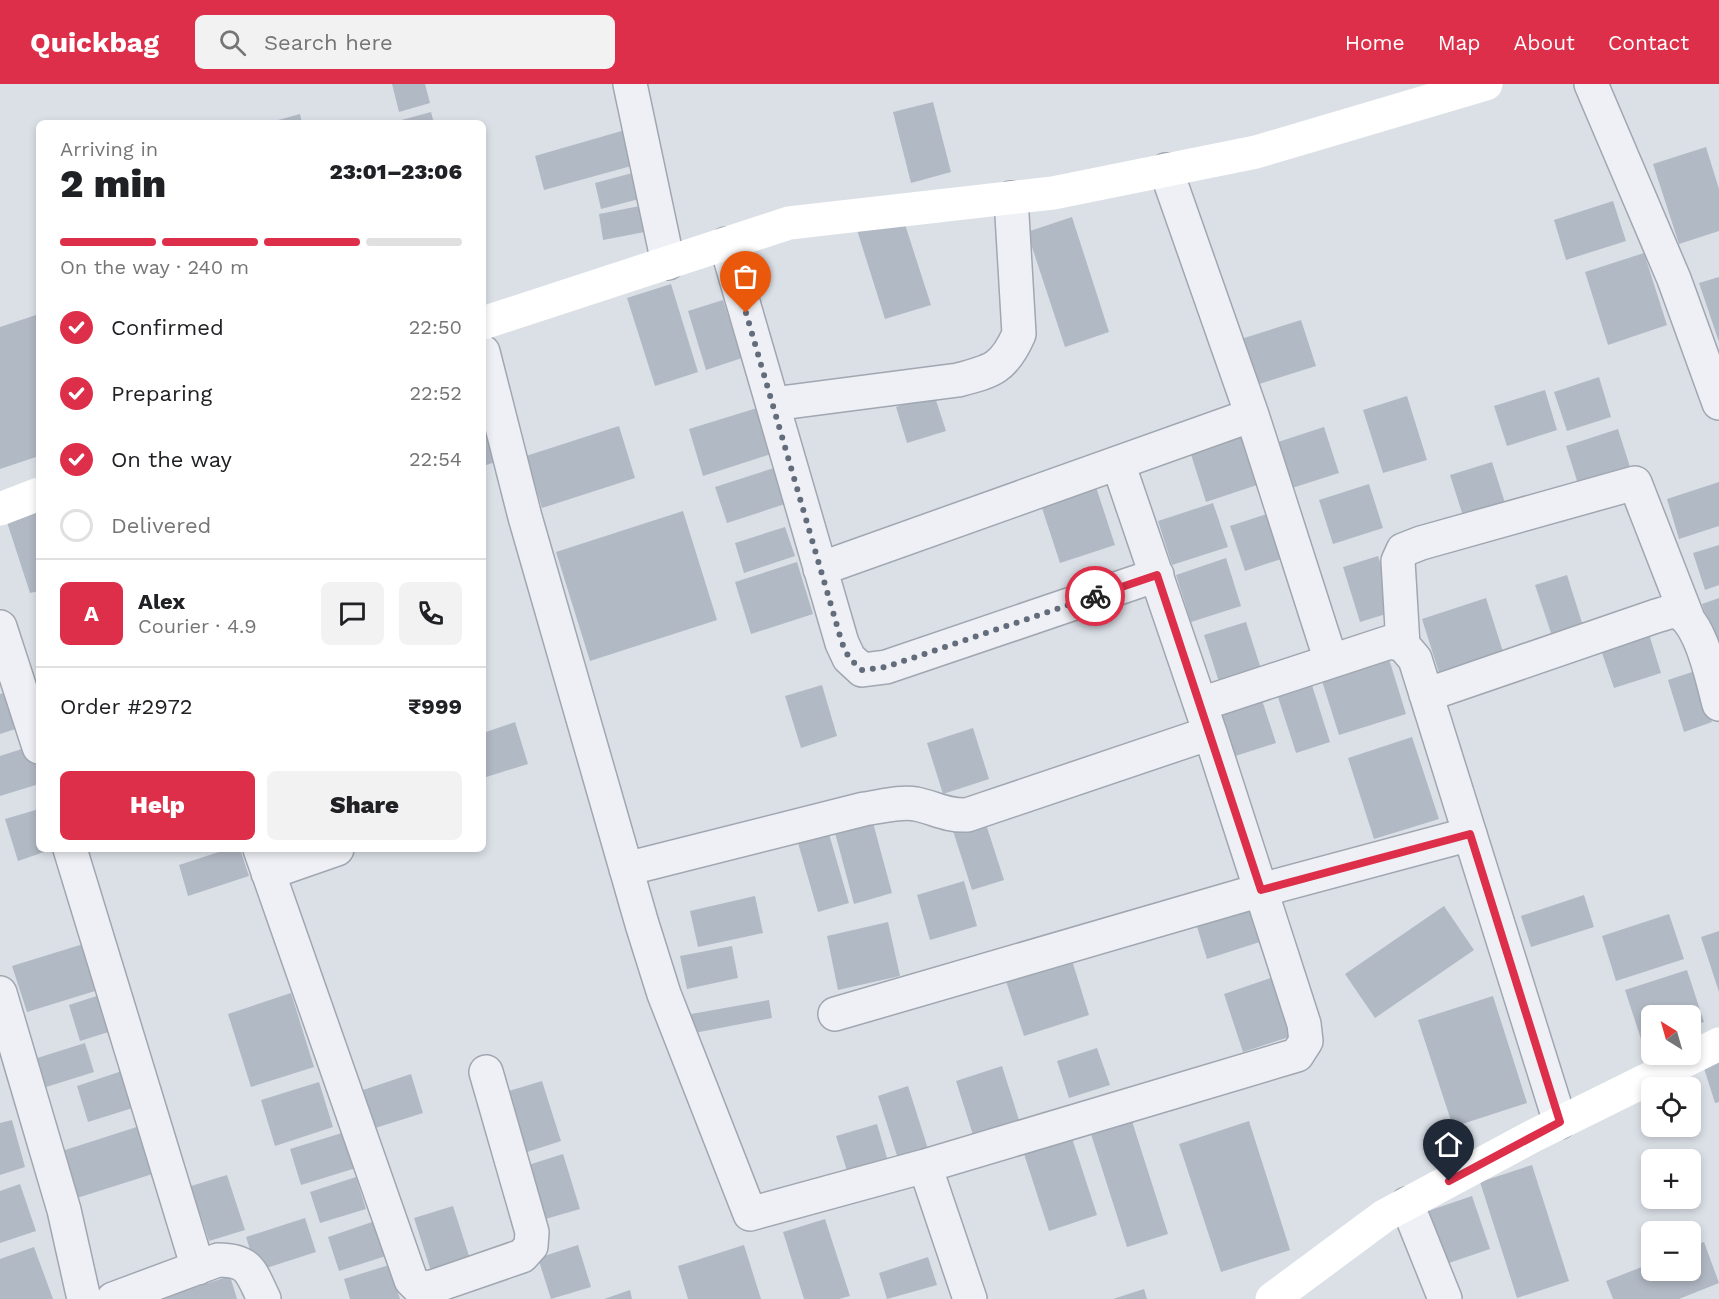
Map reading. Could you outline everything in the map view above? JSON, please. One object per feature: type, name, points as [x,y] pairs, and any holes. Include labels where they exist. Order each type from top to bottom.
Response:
[{"type":"street","points":[[630,84],[643,135],[668,263]]},
{"type":"street","points":[[486,322],[789,224],[1053,193],[1256,152],[1486,84]]},
{"type":"street","points":[[1591,84],[1674,279],[1719,403]]},
{"type":"street","points":[[1166,170],[1252,416],[1331,661]]},
{"type":"street","points":[[772,405],[958,380],[986,373],[1001,365],[1011,354],[1019,334],[1011,198]]},
{"type":"street","points":[[726,244],[842,643],[849,658],[862,670],[886,667],[1157,575]]},
{"type":"street","points":[[486,364],[525,517],[664,993],[750,1214],[925,1166],[1297,1055],[1306,1041],[1304,1024],[1206,718],[1118,463]]},
{"type":"street","points":[[820,569],[1252,416]]},
{"type":"street","points":[[1403,645],[1398,561],[1404,550],[1421,543],[1635,483],[1688,619],[1699,637],[1719,704]]},
{"type":"street","points":[[0,509],[36,495]]},
{"type":"street","points":[[1426,695],[1656,616],[1675,612],[1688,619]]},
{"type":"street","points":[[0,627],[36,738]]},
{"type":"street","points":[[626,869],[864,809],[895,804],[916,804],[952,816],[967,815],[1206,718],[1331,661],[1390,642],[1403,645],[1415,659],[1560,1122]]},
{"type":"street","points":[[835,1014],[1261,890],[1470,834]]},
{"type":"street","points":[[71,852],[198,1268]]},
{"type":"street","points":[[319,852],[264,861],[411,1280],[419,1288],[432,1287],[522,1256],[531,1246],[532,1232],[486,1072]]},
{"type":"street","points":[[0,993],[64,1210],[84,1299]]},
{"type":"street","points":[[1272,1299],[1384,1216],[1560,1122],[1719,1044]]},
{"type":"street","points":[[925,1166],[970,1299]]},
{"type":"street","points":[[1407,1204],[1446,1299]]},
{"type":"street","points":[[113,1299],[218,1260],[235,1260],[248,1266],[264,1299]]},
{"type":"building","points":[[392,84],[425,84],[430,103],[399,112]]},
{"type":"building","points":[[933,102],[951,172],[911,183],[893,112]]},
{"type":"building","points":[[431,112],[433,120],[401,120]]},
{"type":"building","points":[[300,114],[301,120],[278,120]]},
{"type":"building","points":[[625,130],[635,165],[544,190],[535,156]]},
{"type":"building","points":[[1706,147],[1719,189],[1719,231],[1679,244],[1653,164]]},
{"type":"building","points":[[636,172],[643,198],[601,209],[595,183]]},
{"type":"building","points":[[1613,201],[1626,241],[1566,260],[1554,220]]},
{"type":"building","points":[[650,204],[655,230],[603,240],[599,214]]},
{"type":"building","points":[[902,215],[931,305],[885,319],[857,230]]},
{"type":"building","points":[[1072,217],[1109,332],[1065,347],[1027,232]]},
{"type":"building","points":[[1644,253],[1667,325],[1608,345],[1585,272]]},
{"type":"building","points":[[1719,277],[1719,342],[1699,283]]},
{"type":"building","points":[[671,284],[698,372],[655,386],[627,298]]},
{"type":"building","points":[[723,300],[742,358],[706,370],[688,311]]},
{"type":"building","points":[[36,315],[36,457],[0,469],[0,327]]},
{"type":"building","points":[[1301,320],[1316,366],[1256,385],[1241,339]]},
{"type":"building","points":[[1599,377],[1611,417],[1567,431],[1554,392]]},
{"type":"building","points":[[1545,390],[1557,430],[1507,446],[1494,406]]},
{"type":"building","points":[[486,391],[508,458],[486,465]]},
{"type":"building","points":[[934,394],[946,431],[907,443],[896,407]]},
{"type":"building","points":[[1407,396],[1427,460],[1383,473],[1363,410]]},
{"type":"building","points":[[757,408],[771,454],[703,476],[689,429]]},
{"type":"building","points":[[619,426],[635,478],[542,508],[526,456]]},
{"type":"building","points":[[1324,427],[1339,473],[1292,488],[1278,442]]},
{"type":"building","points":[[1242,428],[1260,484],[1206,502],[1188,445]]},
{"type":"building","points":[[1618,429],[1630,467],[1578,484],[1566,446]]},
{"type":"building","points":[[1492,462],[1506,506],[1464,519],[1450,475]]},
{"type":"building","points":[[774,468],[785,504],[727,523],[715,487]]},
{"type":"building","points":[[1719,482],[1719,526],[1679,539],[1667,499]]},
{"type":"building","points":[[1369,484],[1383,528],[1333,544],[1319,500]]},
{"type":"building","points":[[1096,487],[1115,545],[1060,563],[1041,505]]},
{"type":"building","points":[[1213,503],[1228,547],[1172,565],[1158,521]]},
{"type":"building","points":[[36,510],[36,592],[30,593],[6,519]]},
{"type":"building","points":[[683,511],[717,620],[590,661],[556,552]]},
{"type":"building","points":[[1273,512],[1287,557],[1245,571],[1230,526]]},
{"type":"building","points":[[785,527],[795,556],[744,573],[735,543]]},
{"type":"building","points":[[1719,545],[1719,585],[1705,590],[1693,553]]},
{"type":"building","points":[[1378,556],[1396,611],[1360,622],[1343,567]]},
{"type":"building","points":[[1226,558],[1241,606],[1191,622],[1176,575]]},
{"type":"building","points":[[797,562],[813,614],[751,634],[735,582]]},
{"type":"building","points":[[1567,575],[1584,629],[1553,639],[1535,585]]},
{"type":"building","points":[[1486,598],[1505,658],[1441,679],[1422,619]]},
{"type":"building","points":[[1719,598],[1719,657],[1702,604]]},
{"type":"building","points":[[1246,622],[1261,669],[1219,682],[1204,635]]},
{"type":"building","points":[[1649,634],[1661,673],[1614,688],[1601,650]]},
{"type":"building","points":[[1389,659],[1406,714],[1339,735],[1322,681]]},
{"type":"building","points":[[1695,671],[1712,722],[1684,732],[1668,680]]},
{"type":"building","points":[[1311,682],[1330,742],[1296,753],[1277,694]]},
{"type":"building","points":[[822,685],[837,736],[801,748],[785,696]]},
{"type":"building","points":[[17,689],[28,725],[0,734],[0,694]]},
{"type":"building","points":[[1261,697],[1276,743],[1226,759],[1212,713]]},
{"type":"building","points":[[515,722],[528,764],[486,777],[486,732]]},
{"type":"building","points":[[973,728],[989,779],[943,794],[927,743]]},
{"type":"building","points":[[1412,737],[1439,819],[1374,839],[1348,758]]},
{"type":"building","points":[[34,745],[36,785],[0,796],[0,756]]},
{"type":"building","points":[[36,810],[36,852],[44,852],[18,861],[5,819]]},
{"type":"building","points":[[872,819],[892,893],[854,904],[834,829]]},
{"type":"building","points":[[985,821],[1004,880],[972,890],[953,831]]},
{"type":"building","points":[[827,827],[849,903],[818,912],[796,836]]},
{"type":"building","points":[[219,852],[241,852],[249,876],[188,896],[179,865]]},
{"type":"building","points":[[964,881],[977,926],[930,940],[917,895]]},
{"type":"building","points":[[1584,895],[1594,927],[1531,947],[1521,916]]},
{"type":"building","points":[[755,896],[763,933],[698,947],[690,911]]},
{"type":"building","points":[[1252,898],[1266,940],[1207,959],[1194,917]]},
{"type":"building","points":[[1444,906],[1474,950],[1375,1018],[1345,974]]},
{"type":"building","points":[[1669,914],[1684,959],[1616,981],[1602,936]]},
{"type":"building","points":[[888,922],[900,976],[838,990],[827,936]]},
{"type":"building","points":[[1719,931],[1719,992],[1701,937]]},
{"type":"building","points":[[93,941],[108,987],[27,1012],[12,966]]},
{"type":"building","points":[[732,946],[738,978],[687,989],[680,956]]},
{"type":"building","points":[[1070,954],[1089,1015],[1024,1036],[1004,975]]},
{"type":"building","points":[[1687,970],[1698,1005],[1641,1005],[1641,1039],[1625,990]]},
{"type":"building","points":[[1279,975],[1298,1034],[1243,1052],[1224,994]]},
{"type":"building","points":[[106,993],[118,1029],[80,1041],[69,1005]]},
{"type":"building","points":[[291,993],[314,1067],[251,1087],[228,1014]]},
{"type":"building","points":[[1493,996],[1527,1103],[1453,1127],[1418,1020]]},
{"type":"building","points":[[769,1000],[772,1018],[694,1033],[691,1014]]},
{"type":"building","points":[[85,1043],[94,1072],[43,1088],[34,1059]]},
{"type":"building","points":[[1097,1048],[1110,1085],[1069,1098],[1057,1061]]},
{"type":"building","points":[[1719,1056],[1719,1102],[1715,1103],[1702,1062]]},
{"type":"building","points":[[1002,1066],[1019,1120],[973,1135],[956,1081]]},
{"type":"building","points":[[128,1069],[139,1106],[88,1122],[77,1086]]},
{"type":"building","points":[[411,1074],[423,1113],[372,1129],[360,1091]]},
{"type":"building","points":[[542,1081],[561,1141],[521,1154],[502,1093]]},
{"type":"building","points":[[319,1082],[333,1127],[275,1146],[261,1100]]},
{"type":"building","points":[[908,1086],[929,1152],[899,1162],[878,1096]]},
{"type":"building","points":[[1131,1118],[1168,1234],[1127,1247],[1090,1131]]},
{"type":"building","points":[[12,1120],[25,1167],[0,1175],[0,1123]]},
{"type":"building","points":[[1249,1121],[1290,1250],[1221,1272],[1179,1144]]},
{"type":"building","points":[[146,1124],[162,1171],[77,1198],[62,1151]]},
{"type":"building","points":[[877,1124],[887,1158],[847,1171],[836,1136]]},
{"type":"building","points":[[345,1132],[356,1168],[301,1185],[290,1149]]},
{"type":"building","points":[[1072,1138],[1097,1215],[1049,1231],[1024,1154]]},
{"type":"building","points":[[563,1154],[580,1209],[542,1220],[525,1166]]},
{"type":"building","points":[[1532,1165],[1569,1281],[1517,1298],[1480,1182]]},
{"type":"building","points":[[227,1175],[245,1230],[209,1241],[191,1186]]},
{"type":"building","points":[[356,1177],[366,1209],[320,1223],[310,1192]]},
{"type":"building","points":[[20,1184],[36,1231],[0,1243],[0,1191]]},
{"type":"building","points":[[1472,1196],[1490,1249],[1446,1264],[1428,1211]]},
{"type":"building","points":[[453,1206],[470,1259],[431,1271],[414,1218]]},
{"type":"building","points":[[305,1218],[316,1252],[257,1271],[246,1237]]},
{"type":"building","points":[[825,1219],[850,1296],[839,1299],[804,1299],[783,1232]]},
{"type":"building","points":[[378,1220],[389,1255],[339,1271],[328,1237]]},
{"type":"building","points":[[1704,1242],[1719,1283],[1679,1299],[1613,1299],[1606,1281],[1641,1267],[1641,1281],[1701,1281],[1701,1243]]},
{"type":"building","points":[[578,1245],[591,1287],[551,1299],[538,1258]]},
{"type":"building","points":[[744,1245],[761,1299],[688,1299],[678,1266]]},
{"type":"building","points":[[34,1247],[53,1299],[0,1299],[0,1259]]},
{"type":"building","points":[[928,1257],[937,1285],[887,1299],[879,1273]]},
{"type":"building","points":[[389,1265],[400,1299],[350,1299],[344,1279]]},
{"type":"building","points":[[230,1276],[237,1299],[166,1299],[165,1297]]},
{"type":"building","points":[[1144,1289],[1147,1299],[1113,1299]]},
{"type":"building","points":[[630,1290],[632,1299],[604,1299]]},
{"type":"way so far","points":[[746,313],[842,643],[849,658],[862,670],[886,667],[1095,596]]},
{"type":"route","points":[[1095,596],[1157,575],[1261,890],[1470,834],[1560,1122],[1449,1181]]}]
